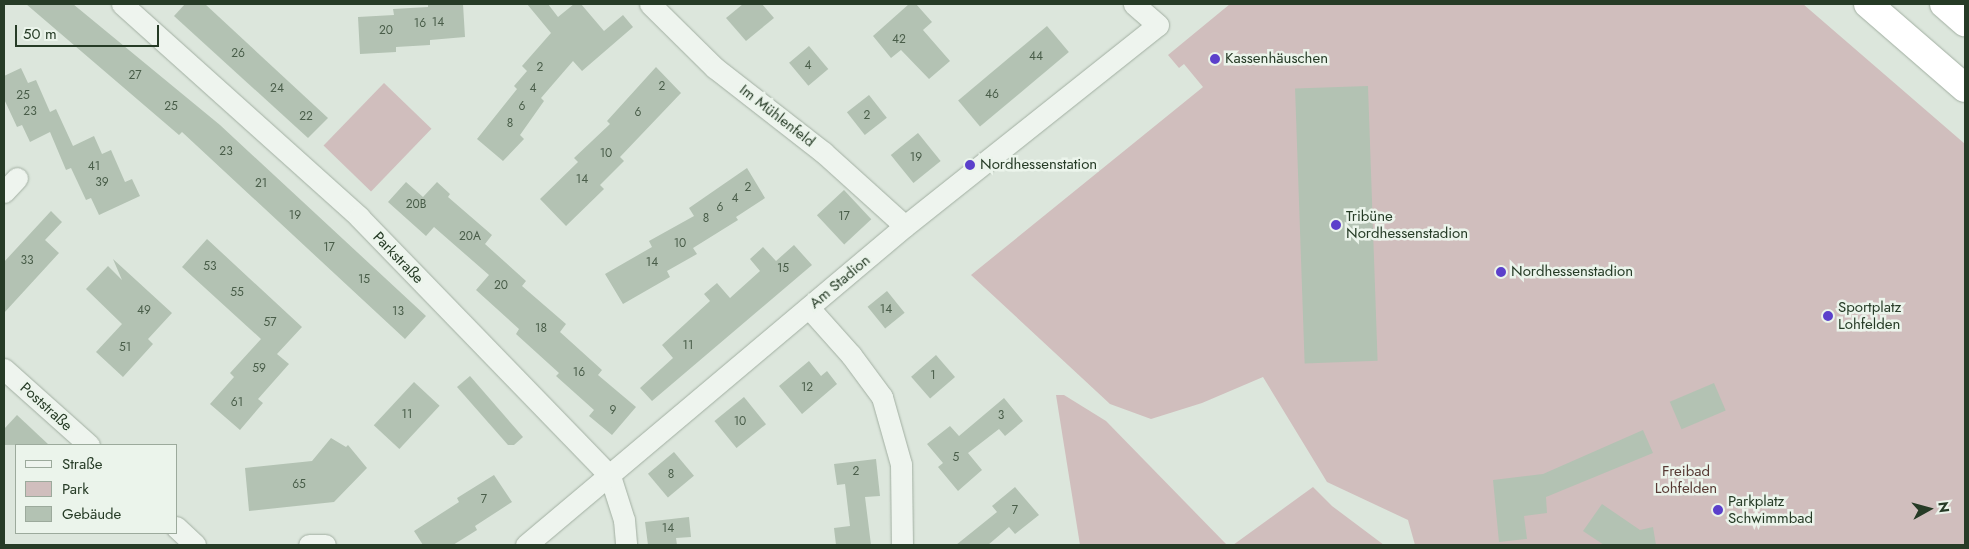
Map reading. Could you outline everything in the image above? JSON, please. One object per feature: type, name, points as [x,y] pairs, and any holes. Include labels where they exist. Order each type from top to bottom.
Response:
[{"type":"highway","points":[[1868,4],[1965,88]]},
{"type":"highway","points":[[1944,4],[1965,22]]},
{"type":"street","name":"Parkstraße","points":[[122,4],[359,217],[610,476],[624,520],[626,545]]},
{"type":"street","name":"Im Mühlenfeld","points":[[650,4],[716,68],[823,152],[905,226]]},
{"type":"street","name":"Am Stadion","points":[[526,545],[905,226],[1158,25],[1134,4]]},
{"type":"street","points":[[809,308],[851,355],[882,397],[901,464],[902,545]]},
{"type":"street","name":"Poststraße","points":[[4,369],[88,444]]},
{"type":"street","points":[[178,529],[195,545]]},
{"type":"street","points":[[309,545],[325,545]]},
{"type":"green space","name":"Freibad Lohfelden","points":[[1230,4],[1803,4],[1965,144],[1965,545],[1415,545],[1408,520],[1327,482],[1263,377],[1202,403],[1151,419],[1110,404],[971,275],[1203,87],[1184,64],[1179,68],[1168,55]]},
{"type":"green space","points":[[384,83],[431,129],[371,191],[324,146]]},
{"type":"green space","points":[[1056,395],[1064,395],[1106,421],[1227,545],[1080,545]]},
{"type":"green space","points":[[1313,487],[1332,506],[1384,545],[1233,545]]},
{"type":"building","points":[[26,4],[73,4],[220,125],[426,316],[405,339],[182,132],[179,135]]},
{"type":"building","points":[[185,4],[205,4],[328,118],[308,138],[174,16]]},
{"type":"building","points":[[428,4],[463,4],[465,37],[430,40],[430,45],[396,47],[396,52],[360,54],[358,17],[394,15],[393,9],[428,7]]},
{"type":"building","points":[[527,4],[548,4],[558,17],[574,4],[581,4],[604,31],[623,15],[633,27],[582,71],[573,61],[541,98],[544,101],[520,135],[524,139],[503,161],[477,139],[517,89],[514,86],[527,71],[522,66],[551,33]]},
{"type":"building","points":[[743,4],[762,4],[774,18],[746,41],[726,18]]},
{"type":"building","points":[[909,4],[916,4],[932,22],[923,30],[950,61],[929,79],[901,50],[891,58],[873,36]]},
{"type":"building","points":[[1047,26],[1069,52],[980,127],[958,101]]},
{"type":"building","points":[[809,46],[828,69],[808,86],[789,63]]},
{"type":"building","points":[[656,67],[681,93],[620,157],[624,161],[600,185],[604,189],[566,226],[540,199],[578,162],[574,158],[610,124],[607,121]]},
{"type":"building","points":[[21,68],[28,83],[36,80],[50,112],[56,109],[73,146],[94,136],[102,154],[111,150],[125,182],[132,179],[140,196],[99,215],[91,198],[86,200],[71,168],[66,170],[50,132],[30,142],[22,125],[17,127],[4,99],[4,76]]},
{"type":"building","name":"Tribüne Nordhessenstadion","points":[[1368,86],[1378,361],[1305,363],[1295,89]]},
{"type":"building","points":[[869,95],[887,118],[865,135],[847,112]]},
{"type":"building","points":[[918,133],[941,161],[913,183],[891,155]]},
{"type":"building","points":[[747,168],[765,198],[736,217],[738,220],[693,248],[697,254],[667,271],[670,277],[623,304],[605,274],[652,247],[649,241],[694,216],[689,208]]},
{"type":"building","points":[[406,182],[423,197],[437,182],[450,194],[448,197],[492,235],[485,244],[526,281],[522,286],[566,324],[560,332],[602,370],[598,375],[636,407],[612,435],[589,416],[594,410],[556,376],[559,373],[516,334],[519,329],[476,290],[489,275],[434,227],[426,236],[388,202]]},
{"type":"building","points":[[844,190],[871,219],[844,244],[817,215]]},
{"type":"building","points":[[51,211],[62,222],[45,240],[59,253],[4,313],[4,262]]},
{"type":"building","points":[[207,239],[302,327],[277,354],[289,364],[258,399],[263,403],[240,430],[210,404],[234,377],[230,373],[261,339],[182,267]]},
{"type":"building","points":[[794,245],[812,265],[652,401],[640,388],[673,358],[662,345],[710,301],[704,294],[717,283],[730,298],[760,271],[750,259],[763,247],[776,261]]},
{"type":"building","points":[[113,259],[172,313],[148,339],[153,344],[123,377],[96,352],[122,324],[86,289],[108,266],[122,280]]},
{"type":"building","points":[[887,291],[905,313],[885,328],[868,307]]},
{"type":"building","points":[[936,355],[955,377],[930,399],[911,377]]},
{"type":"building","points":[[809,361],[821,376],[827,371],[837,384],[802,414],[779,386]]},
{"type":"building","points":[[470,376],[523,437],[514,445],[508,445],[457,387]]},
{"type":"building","points":[[414,382],[440,406],[399,449],[374,425]]},
{"type":"building","points":[[1714,383],[1726,411],[1682,429],[1670,402]]},
{"type":"building","points":[[744,397],[766,424],[736,448],[714,421]]},
{"type":"building","points":[[1004,398],[1023,421],[1005,436],[999,429],[968,453],[982,470],[958,491],[938,467],[943,463],[927,444],[950,426],[959,436]]},
{"type":"building","points":[[17,415],[48,444],[4,445],[4,429]]},
{"type":"building","points":[[1643,430],[1653,453],[1546,497],[1547,513],[1524,516],[1527,539],[1499,542],[1493,480],[1543,474]]},
{"type":"building","points":[[331,438],[346,447],[348,445],[367,468],[334,502],[249,511],[245,468],[312,461]]},
{"type":"building","points":[[674,452],[694,476],[668,498],[648,474]]},
{"type":"building","points":[[876,459],[880,496],[865,497],[871,545],[836,545],[834,528],[850,526],[845,484],[837,485],[834,464]]},
{"type":"building","points":[[494,475],[512,502],[475,526],[477,530],[453,545],[423,545],[414,531],[459,502],[457,498]]},
{"type":"building","points":[[1015,487],[1039,515],[1015,534],[1009,527],[988,545],[956,545],[997,512],[992,506]]},
{"type":"building","points":[[1602,504],[1640,530],[1653,527],[1656,545],[1604,545],[1583,531]]},
{"type":"building","points":[[689,517],[691,537],[676,538],[677,545],[648,545],[645,522]]},
{"type":"place","name":"Kassenhäuschen","points":[[1215,59]]},
{"type":"place","name":"Nordhessenstation","points":[[970,165]]},
{"type":"place","name":"Tribüne Nordhessenstadion","points":[[1336,225]]},
{"type":"place","name":"Nordhessenstadion","points":[[1501,272]]},
{"type":"place","name":"Sportplatz Lohfelden","points":[[1828,316]]},
{"type":"place","name":"Parkplatz Schwimmbad","points":[[1718,510]]}]
